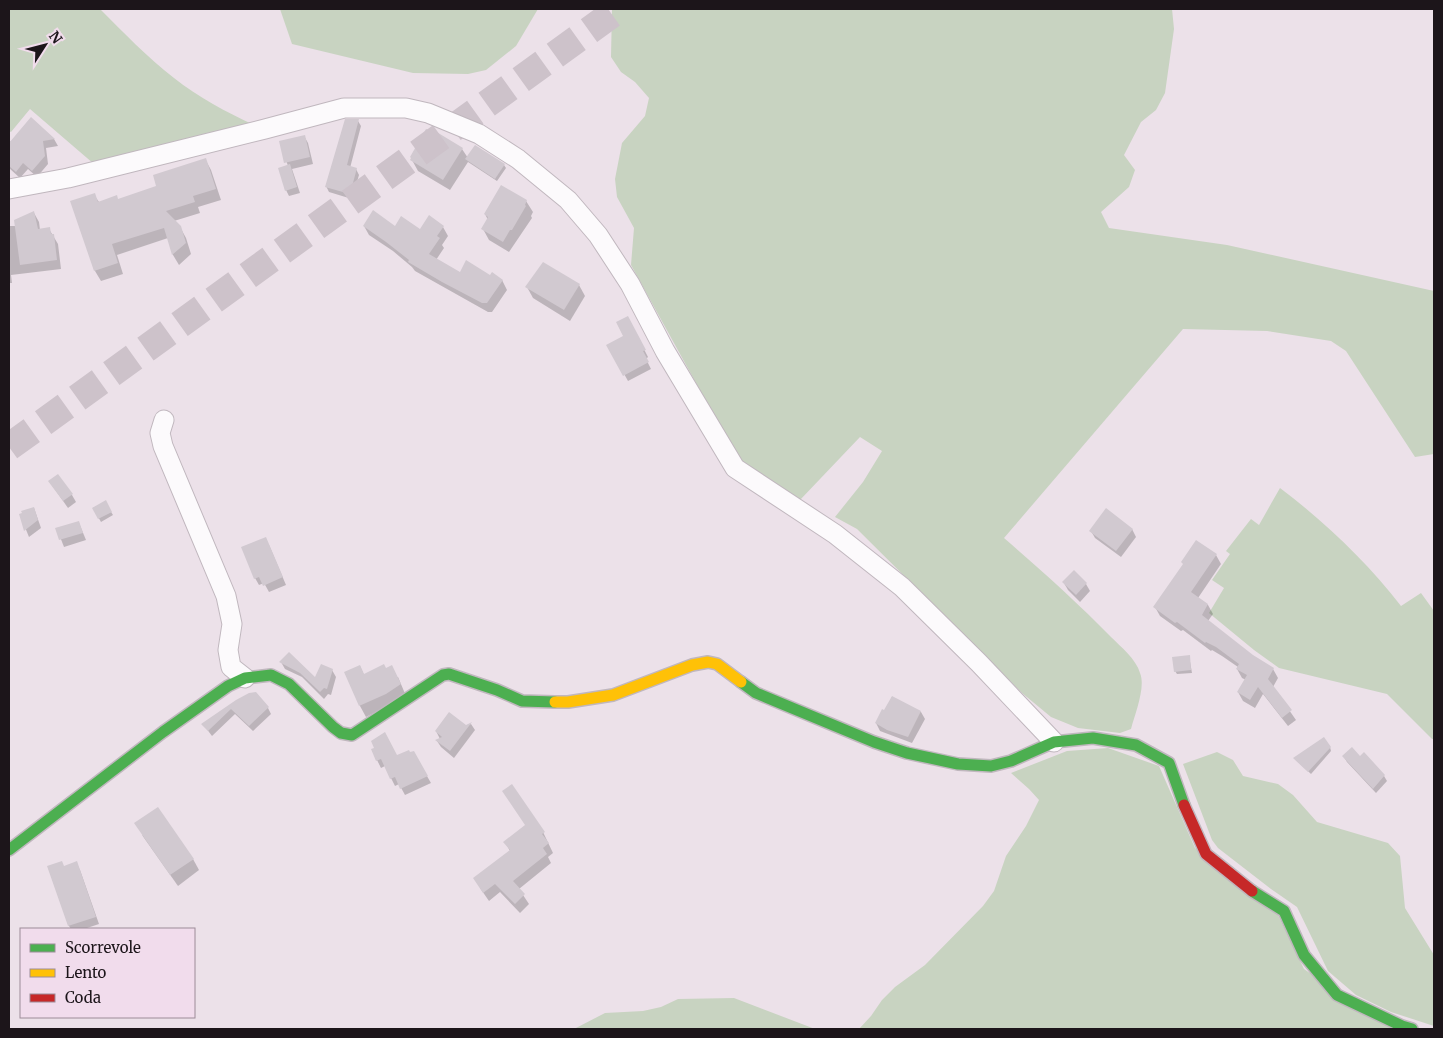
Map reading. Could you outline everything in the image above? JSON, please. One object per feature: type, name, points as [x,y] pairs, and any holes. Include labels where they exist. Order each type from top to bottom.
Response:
[{"type":"street","points":[[9,189],[68,178],[344,108],[406,108],[428,113],[480,134],[518,160],[568,200],[598,234],[630,284],[664,351],[735,468],[835,534],[902,587],[979,663],[1054,742]]},
{"type":"street","points":[[164,420],[160,433],[163,446],[226,596],[232,624],[228,650],[232,667],[245,678]]},
{"type":"street","points":[[9,850],[163,732],[228,686],[245,678],[271,675],[289,684],[341,734],[352,735],[443,676],[450,674],[497,690],[522,701],[568,702],[613,695],[692,664],[708,662],[717,664],[756,694],[874,742],[907,753],[958,764],[991,766],[1011,761],[1054,742],[1093,738],[1136,745],[1169,763],[1188,816],[1206,854],[1244,886],[1284,911],[1304,955],[1337,995],[1412,1029]]},
{"type":"green space","points":[[9,9],[100,9],[145,53],[183,85],[213,104],[254,125],[94,164],[30,109],[11,132],[9,131]]},
{"type":"green space","points":[[280,9],[538,9],[516,46],[486,70],[468,74],[413,73],[292,44]]},
{"type":"green space","points":[[612,9],[1172,9],[1174,29],[1165,93],[1156,110],[1141,122],[1124,155],[1135,170],[1129,187],[1101,212],[1109,228],[1227,245],[1434,291],[1434,454],[1415,457],[1346,351],[1331,341],[1267,331],[1183,329],[1004,538],[1124,649],[1138,668],[1142,679],[1141,693],[1131,729],[1120,733],[1078,728],[1051,717],[1022,693],[857,529],[835,517],[863,482],[882,451],[860,437],[800,500],[742,463],[734,452],[631,265],[634,228],[617,197],[615,179],[622,143],[645,116],[649,98],[635,82],[621,72],[611,57]]},
{"type":"green space","points":[[1280,488],[1345,543],[1401,606],[1421,593],[1434,611],[1434,739],[1387,694],[1279,668],[1209,613],[1224,588],[1212,580],[1230,554],[1226,551],[1251,519],[1259,525]]},
{"type":"green space","points":[[1108,748],[1159,766],[1195,848],[1277,913],[1304,969],[1392,1029],[859,1029],[882,1000],[895,987],[925,965],[983,906],[994,891],[1006,856],[1026,826],[1039,800],[1011,773],[1067,751]]},
{"type":"green space","points":[[1217,752],[1233,760],[1243,776],[1278,784],[1293,795],[1317,822],[1388,843],[1400,856],[1405,908],[1434,955],[1434,1026],[1391,1012],[1356,995],[1328,971],[1297,907],[1218,848],[1212,840],[1183,764]]},
{"type":"green space","points":[[734,998],[815,1029],[574,1029],[605,1013],[643,1011],[661,1007],[678,999]]},
{"type":"building","points":[[31,117],[55,139],[43,141],[45,156],[32,171],[23,163],[16,172],[9,166],[9,143]]},
{"type":"building","points":[[345,119],[359,119],[347,165],[357,168],[350,194],[325,187]]},
{"type":"building","points":[[430,128],[463,148],[443,180],[410,160],[426,129],[429,130]]},
{"type":"building","points":[[305,135],[310,157],[284,163],[279,141]]},
{"type":"building","points":[[475,145],[505,164],[495,179],[465,159]]},
{"type":"building","points":[[206,158],[216,189],[193,196],[195,202],[166,211],[181,226],[186,243],[172,255],[164,228],[112,244],[118,263],[94,271],[70,201],[95,193],[98,202],[117,195],[118,199],[156,186],[153,175]]},
{"type":"building","points":[[290,164],[297,187],[285,191],[278,168]]},
{"type":"building","points":[[501,185],[527,200],[526,206],[503,242],[481,229],[488,217],[484,214]]},
{"type":"building","points":[[373,210],[395,226],[401,216],[420,229],[429,215],[444,226],[437,236],[440,238],[429,254],[460,272],[466,260],[490,275],[492,272],[503,280],[487,303],[482,303],[442,282],[408,262],[409,260],[363,226]]},
{"type":"building","points":[[34,211],[38,229],[50,227],[51,234],[54,234],[57,260],[20,265],[14,220]]},
{"type":"building","points":[[543,262],[580,284],[564,310],[525,287]]},
{"type":"building","points":[[628,316],[646,350],[643,351],[649,362],[623,376],[606,345],[623,336],[616,322]]},
{"type":"building","points":[[58,474],[73,494],[63,501],[48,481]]},
{"type":"building","points":[[106,500],[112,512],[98,519],[92,508]]},
{"type":"building","points":[[34,507],[38,520],[24,531],[19,514],[22,513],[21,511]]},
{"type":"building","points":[[1106,508],[1133,529],[1116,551],[1089,531]]},
{"type":"building","points":[[79,521],[83,533],[59,540],[55,528]]},
{"type":"building","points":[[266,537],[283,577],[263,586],[259,577],[254,579],[241,547]]},
{"type":"building","points":[[1196,540],[1217,554],[1191,592],[1208,604],[1202,615],[1253,655],[1274,668],[1268,679],[1292,710],[1282,718],[1258,687],[1250,700],[1237,692],[1247,675],[1236,669],[1239,664],[1153,607],[1183,564],[1181,562]]},
{"type":"building","points":[[1074,570],[1087,583],[1076,595],[1062,582]]},
{"type":"building","points":[[289,652],[315,677],[321,664],[333,669],[327,689],[324,688],[320,692],[300,673],[279,662]]},
{"type":"building","points":[[1190,655],[1191,670],[1174,672],[1172,657]]},
{"type":"building","points":[[384,664],[386,668],[392,665],[401,684],[386,694],[359,706],[344,672],[360,665],[364,674]]},
{"type":"building","points":[[256,692],[269,707],[249,726],[231,709],[208,731],[201,724],[236,700],[249,693]]},
{"type":"building","points":[[892,696],[921,711],[908,737],[887,730],[875,723],[882,709],[884,710]]},
{"type":"building","points":[[449,712],[466,725],[472,722],[450,751],[435,740],[442,737],[435,731]]},
{"type":"building","points":[[385,732],[397,755],[409,750],[410,752],[414,751],[428,776],[400,789],[395,777],[390,779],[381,759],[376,761],[371,749],[374,748],[371,741]]},
{"type":"building","points":[[1324,737],[1331,747],[1308,772],[1293,758]]},
{"type":"building","points":[[1352,747],[1360,756],[1364,752],[1385,775],[1373,789],[1342,756]]},
{"type":"building","points":[[512,784],[545,832],[542,834],[549,843],[543,848],[547,854],[513,881],[525,894],[515,904],[495,884],[483,893],[473,878],[510,850],[503,842],[525,825],[502,791]]},
{"type":"building","points":[[158,807],[194,859],[170,875],[134,823]]},
{"type":"building","points":[[62,861],[64,866],[77,861],[96,917],[68,926],[47,866]]},
{"type":"tunnel","points":[[9,447],[619,9]]},
{"type":"traffic: fast","points":[[9,850],[163,732],[228,686],[245,678],[271,675],[289,684],[333,727],[341,733],[352,735],[443,675],[449,674],[497,690],[522,701],[555,702]]},
{"type":"traffic: fast","points":[[741,682],[756,693],[874,742],[907,753],[958,764],[991,766],[1011,761],[1054,742],[1093,738],[1136,745],[1169,763],[1184,805]]},
{"type":"traffic: fast","points":[[1252,891],[1284,911],[1304,955],[1337,995],[1412,1029]]},
{"type":"traffic: slow","points":[[555,702],[568,702],[613,695],[692,665],[708,662],[717,664],[741,682]]},
{"type":"traffic: jam","points":[[1184,805],[1206,854],[1252,891]]}]
